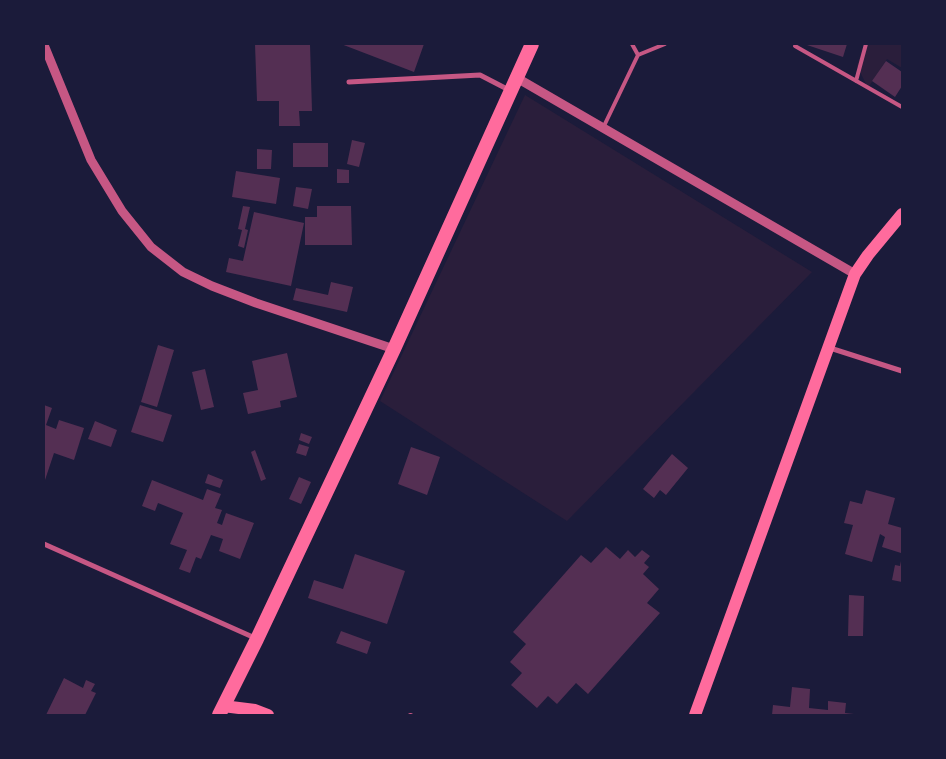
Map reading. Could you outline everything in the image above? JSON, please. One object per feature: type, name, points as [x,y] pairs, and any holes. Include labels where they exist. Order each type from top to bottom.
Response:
[{"type":"highway","points":[[221,711],[394,349],[532,44]]},
{"type":"main road","points":[[695,715],[755,545],[855,274],[902,214]]},
{"type":"main road","points":[[221,711],[255,710],[268,715]]},
{"type":"street","points":[[44,45],[91,160],[122,211],[151,247],[183,272],[212,286],[256,303],[394,349]]},
{"type":"street","points":[[349,82],[480,75],[511,92]]},
{"type":"street","points":[[517,78],[855,274]]},
{"type":"street","points":[[829,347],[902,371]]},
{"type":"street","points":[[44,544],[257,639]]},
{"type":"lane","points":[[632,44],[638,55]]},
{"type":"lane","points":[[603,128],[638,55],[665,44]]},
{"type":"lane","points":[[856,80],[866,44]]},
{"type":"lane","points":[[795,46],[902,107]]},
{"type":"shaded area","points":[[864,44],[902,44],[902,68],[887,59],[868,88],[857,66]]},
{"type":"shaded area","points":[[525,95],[812,272],[567,521],[380,401]]},
{"type":"building","points":[[255,44],[310,44],[312,111],[299,111],[300,126],[279,126],[279,101],[257,101]]},
{"type":"building","points":[[341,44],[424,44],[414,72]]},
{"type":"building","points":[[804,44],[847,44],[843,57]]},
{"type":"building","points":[[886,61],[902,72],[902,86],[895,97],[872,81]]},
{"type":"building","points":[[352,140],[365,143],[359,167],[347,164]]},
{"type":"building","points":[[293,143],[328,143],[328,167],[293,167]]},
{"type":"building","points":[[257,149],[272,150],[271,169],[257,169]]},
{"type":"building","points":[[337,169],[349,170],[349,183],[337,183]]},
{"type":"building","points":[[236,171],[280,178],[276,204],[232,197]]},
{"type":"building","points":[[296,187],[312,189],[308,209],[293,206]]},
{"type":"building","points":[[243,206],[250,207],[245,229],[248,230],[244,248],[238,246],[242,230],[238,229]]},
{"type":"building","points":[[317,206],[351,206],[352,245],[305,245],[305,217],[317,217]]},
{"type":"building","points":[[254,212],[304,223],[291,286],[226,272],[229,258],[243,261]]},
{"type":"building","points":[[331,282],[353,287],[347,312],[293,300],[296,288],[328,295]]},
{"type":"building","points":[[158,345],[174,350],[157,407],[141,402]]},
{"type":"building","points":[[287,353],[297,397],[280,401],[281,407],[248,414],[243,393],[258,390],[252,361]]},
{"type":"building","points":[[205,369],[214,407],[201,410],[192,372]]},
{"type":"building","points":[[44,405],[52,408],[46,425],[56,429],[59,420],[84,428],[74,460],[54,453],[44,483]]},
{"type":"building","points":[[140,405],[172,415],[163,442],[131,432]]},
{"type":"building","points":[[95,421],[117,430],[111,447],[88,439]]},
{"type":"building","points":[[301,433],[312,437],[309,444],[299,440]]},
{"type":"building","points":[[299,444],[309,447],[306,456],[296,453]]},
{"type":"building","points":[[411,447],[440,457],[427,495],[398,484]]},
{"type":"building","points":[[255,450],[266,479],[261,481],[251,452]]},
{"type":"building","points":[[672,454],[688,468],[666,495],[660,490],[654,498],[643,489]]},
{"type":"building","points":[[208,474],[223,480],[220,488],[205,483]]},
{"type":"building","points":[[299,477],[311,482],[301,504],[289,499]]},
{"type":"building","points":[[152,480],[203,500],[207,489],[221,494],[215,508],[222,510],[217,523],[222,525],[226,513],[254,523],[240,559],[219,551],[223,539],[211,535],[201,559],[196,557],[190,573],[179,569],[187,550],[170,544],[183,513],[158,503],[155,511],[142,506]]},
{"type":"building","points":[[866,490],[895,498],[888,524],[902,528],[901,553],[882,547],[885,537],[880,534],[872,562],[845,554],[853,525],[844,523],[850,501],[862,504]]},
{"type":"building","points":[[606,547],[620,559],[628,550],[635,557],[642,550],[650,556],[644,563],[649,567],[643,574],[659,589],[647,603],[660,613],[588,694],[576,683],[557,704],[548,696],[537,708],[511,685],[522,673],[510,662],[526,644],[513,632],[581,555],[591,563]]},
{"type":"building","points":[[355,554],[405,571],[387,624],[308,598],[314,580],[343,589]]},
{"type":"building","points":[[901,561],[902,582],[892,580],[895,565],[900,566]]},
{"type":"building","points":[[849,595],[864,596],[863,636],[848,636]]},
{"type":"building","points":[[341,631],[371,642],[367,654],[336,643]]},
{"type":"building","points":[[64,678],[83,688],[86,680],[95,684],[91,691],[96,693],[85,715],[46,715]]},
{"type":"building","points":[[792,687],[810,689],[809,708],[828,710],[828,701],[846,703],[845,713],[854,715],[772,715],[773,705],[790,707]]}]
